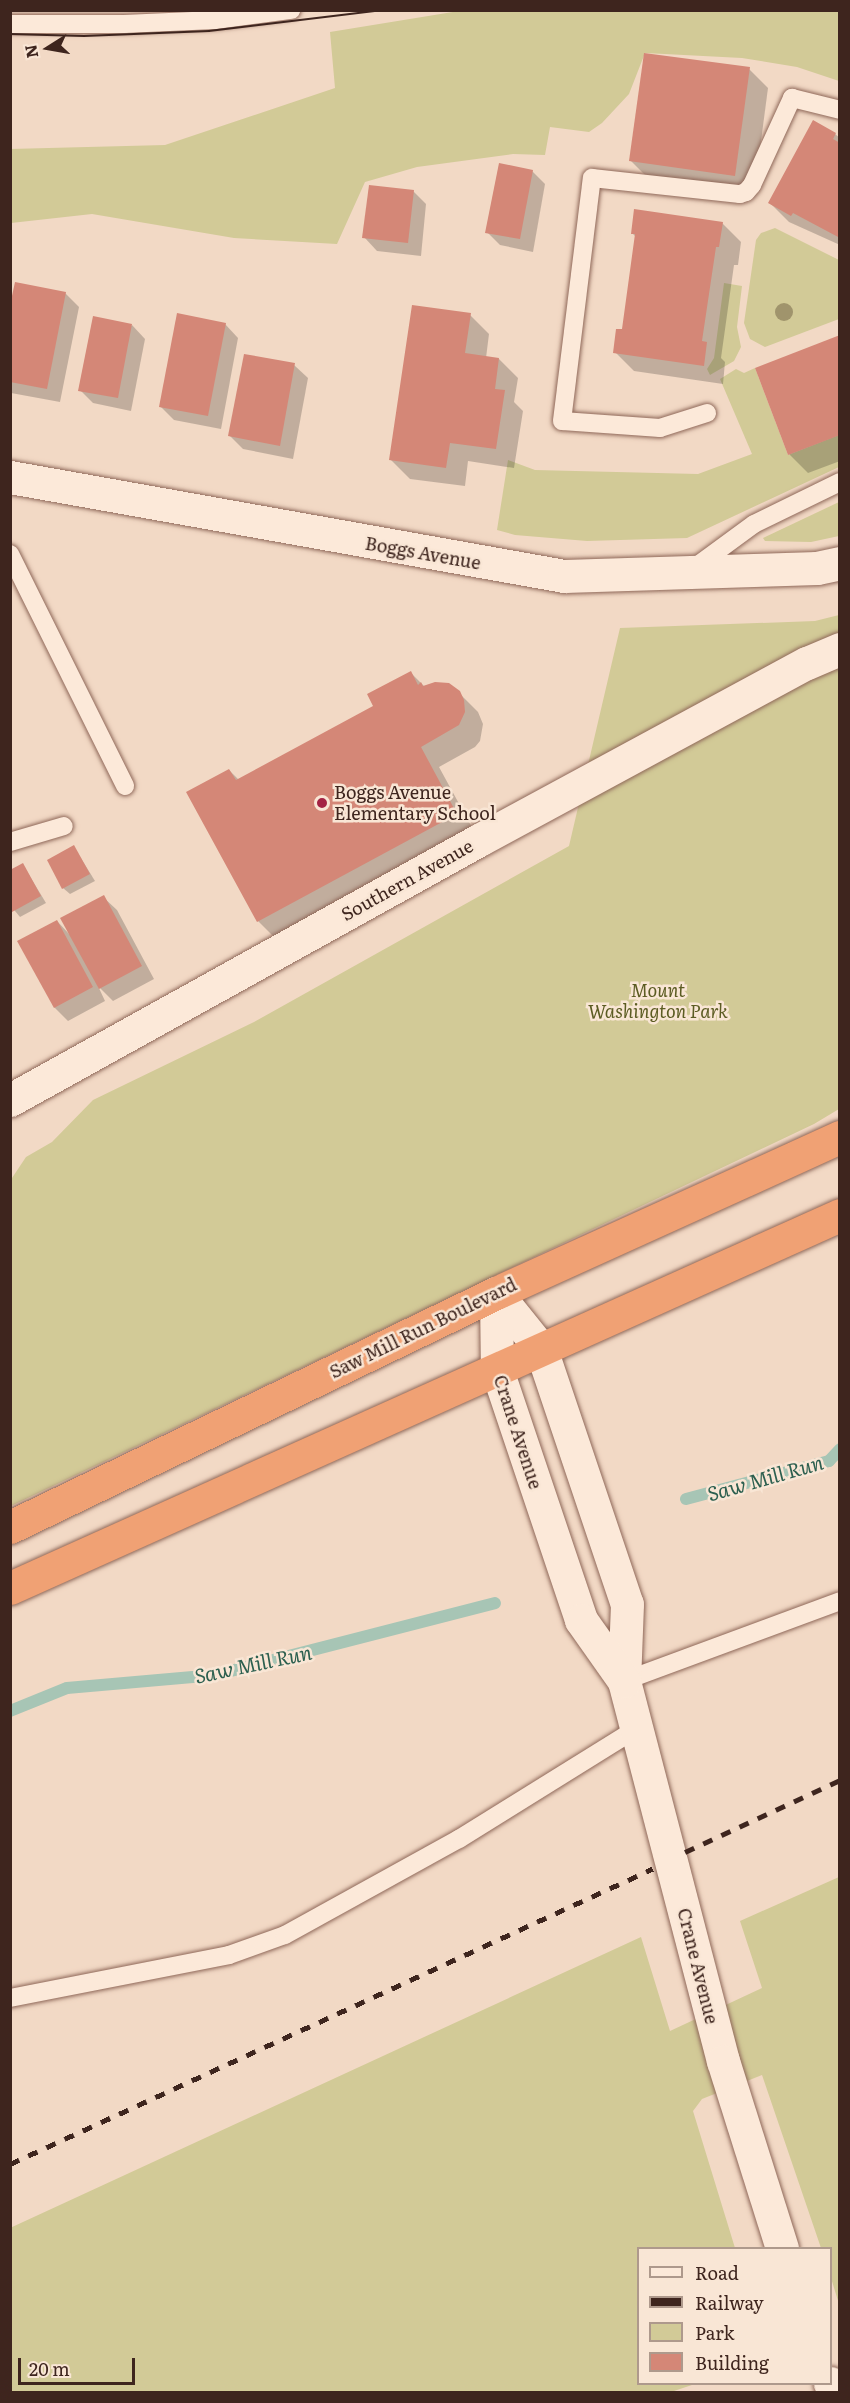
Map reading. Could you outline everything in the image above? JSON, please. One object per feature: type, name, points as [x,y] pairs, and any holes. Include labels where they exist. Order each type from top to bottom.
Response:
[{"type":"highway","name":"Saw Mill Run Boulevard","points":[[10,1527],[496,1293],[840,1137]]},
{"type":"highway","points":[[10,1588],[840,1215]]},
{"type":"street","name":"Boggs Avenue","points":[[10,477],[564,576],[816,568],[840,563]]},
{"type":"street","name":"Southern Avenue","points":[[10,1100],[479,840],[807,663],[840,649]]},
{"type":"street","name":"Crane Avenue","points":[[496,1293],[541,1349],[627,1604],[624,1681],[723,2061],[782,2247]]},
{"type":"street","name":"Crane Avenue","points":[[496,1293],[497,1370],[581,1620],[624,1681]]},
{"type":"lane","points":[[124,24],[166,10]]},
{"type":"lane","points":[[10,24],[124,24],[215,20],[291,10]]},
{"type":"lane","points":[[707,413],[660,428],[562,421],[592,178],[740,194],[746,192],[752,185],[792,98],[840,110]]},
{"type":"lane","points":[[687,573],[754,524],[840,482]]},
{"type":"lane","points":[[10,554],[124,786]]},
{"type":"lane","points":[[10,842],[64,826]]},
{"type":"lane","points":[[624,1681],[840,1601]]},
{"type":"lane","points":[[10,1998],[229,1955],[285,1935],[459,1839],[637,1728]]},
{"type":"green space","points":[[465,10],[839,11],[839,81],[797,67],[742,58],[645,53],[629,94],[602,123],[589,132],[550,127],[545,155],[513,154],[417,167],[365,182],[337,244],[234,238],[92,214],[11,223],[10,149],[165,145],[335,88],[330,32]]},
{"type":"green space","points":[[775,228],[839,260],[839,319],[765,347],[750,339],[744,323],[756,240],[761,233]]},
{"type":"green space","points":[[724,283],[742,286],[737,327],[741,347],[734,361],[710,375],[707,369],[714,358]]},
{"type":"green space","points":[[755,368],[788,455],[839,435],[839,467],[687,538],[587,541],[515,535],[497,530],[508,460],[535,470],[698,474],[752,454],[720,379],[736,369],[744,373]]},
{"type":"green space","points":[[839,502],[839,536],[811,542],[765,541],[763,538]]},
{"type":"green space","name":"Mount Washington Park","points":[[839,615],[839,1109],[814,1124],[11,1506],[10,1181],[26,1157],[52,1142],[93,1100],[254,1022],[569,846],[620,628],[815,621]]},
{"type":"green space","points":[[839,1877],[839,2304],[832,2281],[832,2247],[821,2247],[762,2075],[702,2099],[693,2111],[735,2247],[637,2247],[637,2385],[692,2385],[671,2392],[11,2392],[10,2228],[641,1937],[670,2031],[762,1988],[740,1921]]},
{"type":"building","points":[[644,53],[750,67],[735,176],[629,161]]},
{"type":"building","points":[[813,120],[836,133],[833,139],[840,143],[840,238],[793,213],[791,216],[768,203]]},
{"type":"building","points":[[499,163],[533,170],[520,239],[485,233]]},
{"type":"building","points":[[369,185],[414,190],[408,243],[362,238]]},
{"type":"building","points":[[634,209],[723,222],[719,247],[716,247],[702,341],[707,342],[704,366],[613,353],[616,329],[622,329],[635,234],[631,234]]},
{"type":"building","points":[[15,282],[66,292],[47,389],[10,382],[10,305]]},
{"type":"building","points":[[412,305],[471,313],[465,353],[499,358],[495,389],[505,390],[496,449],[450,443],[446,468],[389,460]]},
{"type":"building","points":[[177,313],[226,323],[208,416],[159,407]]},
{"type":"building","points":[[93,316],[132,324],[118,398],[78,391]]},
{"type":"building","points":[[840,335],[840,435],[788,455],[755,368]]},
{"type":"building","points":[[244,354],[295,363],[280,446],[228,436]]},
{"type":"building","name":"Boggs Avenue Elementary School","points":[[411,671],[418,685],[421,682],[423,686],[435,682],[449,683],[460,691],[464,700],[465,712],[459,725],[421,747],[457,814],[257,922],[186,792],[229,769],[236,780],[373,706],[367,694]]},
{"type":"building","points":[[74,845],[90,874],[62,889],[47,860]]},
{"type":"building","points":[[23,863],[41,896],[12,912],[10,870]]},
{"type":"building","points":[[104,895],[142,966],[99,989],[60,918]]},
{"type":"building","points":[[57,920],[93,987],[54,1008],[17,941]]},
{"type":"waterway","name":"Saw Mill Run","points":[[686,1499],[829,1461],[840,1449]]},
{"type":"waterway","name":"Saw Mill Run","points":[[10,1711],[67,1688],[215,1675],[495,1603]]},
{"type":"tram line","points":[[10,11],[151,10]]},
{"type":"tram line","points":[[10,34],[84,36],[209,31],[383,10]]},
{"type":"railway","points":[[685,1852],[840,1780]]},
{"type":"railway","points":[[10,2164],[652,1869]]},
{"type":"place","name":"Boggs Avenue Elementary School","points":[[322,803]]}]
